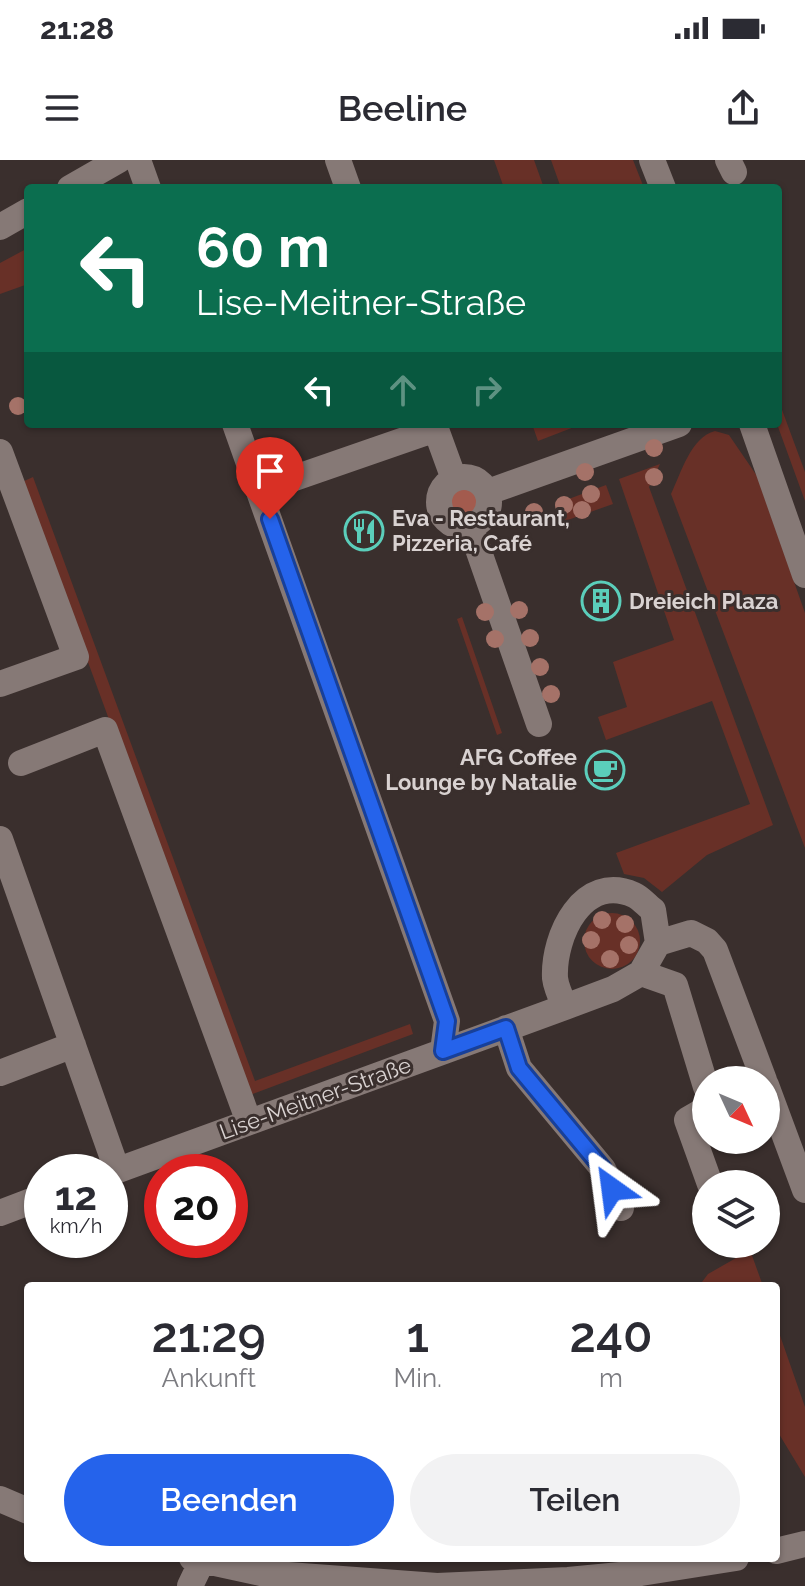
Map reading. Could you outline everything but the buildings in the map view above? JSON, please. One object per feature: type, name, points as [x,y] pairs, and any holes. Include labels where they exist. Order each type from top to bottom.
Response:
[{"type":"street","points":[[77,184],[119,160]]},
{"type":"street","points":[[138,160],[147,184]]},
{"type":"street","points":[[338,160],[347,184]]},
{"type":"street","points":[[652,160],[661,184]]},
{"type":"street","points":[[1,224],[24,213]]},
{"type":"street","points":[[237,428],[447,1021],[443,1051]]},
{"type":"street","points":[[260,490],[430,428]]},
{"type":"street","points":[[436,428],[454,479]]},
{"type":"street","points":[[488,492],[668,428]]},
{"type":"street","points":[[753,428],[805,575]]},
{"type":"street","points":[[0,452],[76,657],[0,684]]},
{"type":"street","points":[[471,477],[488,492],[488,510],[484,517],[470,526],[453,525],[441,513],[439,496],[454,479],[471,477]]},
{"type":"street","points":[[470,526],[539,724]]},
{"type":"street","points":[[21,763],[105,730],[249,1122]]},
{"type":"street","points":[[0,839],[73,1045],[108,1154]]},
{"type":"street","points":[[565,1007],[555,979],[558,948],[571,915],[587,898],[614,890],[635,895],[653,910],[658,943],[641,973],[675,985],[700,1066]]},
{"type":"street","points":[[658,943],[691,933],[707,941],[715,950],[759,1066]]},
{"type":"street","name":"Lise-Meitner-Straße","points":[[128,1166],[613,989],[641,973]]},
{"type":"street","points":[[506,1028],[519,1068],[603,1169],[621,1208]]},
{"type":"street","points":[[0,1073],[73,1045]]},
{"type":"street","points":[[692,1117],[687,1120],[692,1134]]},
{"type":"street","points":[[780,1123],[805,1190]]},
{"type":"street","points":[[0,1213],[24,1204]]},
{"type":"street","points":[[0,1499],[24,1509]]},
{"type":"street","points":[[780,1550],[805,1544]]},
{"type":"street","points":[[190,1586],[196,1562]]},
{"type":"street","points":[[211,1562],[261,1573],[437,1586],[568,1569],[642,1579],[718,1562]]},
{"type":"shaded area","points":[[494,160],[534,160],[543,184],[503,184]]},
{"type":"shaded area","points":[[551,160],[633,160],[642,184],[560,184]]},
{"type":"shaded area","points":[[24,250],[24,285],[0,294],[0,263]]},
{"type":"shaded area","points":[[782,410],[805,472],[805,501],[778,428],[782,428]]},
{"type":"shaded area","points":[[533,428],[572,428],[538,441]]},
{"type":"shaded area","points":[[715,431],[729,435],[757,476],[805,613],[805,848],[671,494],[693,448],[699,440]]},
{"type":"shaded area","points":[[660,464],[649,487],[773,825],[707,855],[662,892],[644,878],[624,874],[616,853],[750,804],[712,701],[606,740],[598,717],[627,707],[613,662],[674,640],[619,479]]},
{"type":"shaded area","points":[[33,477],[255,1081],[410,1024],[413,1034],[247,1096],[22,482]]},
{"type":"shaded area","points":[[463,485],[474,489],[478,500],[474,511],[463,515],[452,511],[448,500],[452,489]]},
{"type":"shaded area","points":[[606,485],[613,504],[565,521],[558,503]]},
{"type":"shaded area","points":[[462,617],[502,733],[497,735],[457,619]]},
{"type":"shaded area","points":[[612,913],[632,921],[640,941],[632,961],[612,969],[592,961],[584,941],[592,921]]},
{"type":"shaded area","points":[[736,1258],[753,1258],[762,1282],[702,1282],[708,1274]]},
{"type":"shaded area","points":[[780,1335],[805,1407],[805,1477],[780,1436]]},
{"type":"place","name":"Eva - Restaurant, Pizzeria, Café","points":[[364,531]]},
{"type":"place","name":"Dreieich Plaza","points":[[601,601]]},
{"type":"place","name":"AFG Coffee Lounge by Natalie","points":[[605,770]]},
{"type":"route","points":[[270,519],[447,1021],[443,1051],[506,1028],[519,1068],[603,1169],[612,1189]]}]
